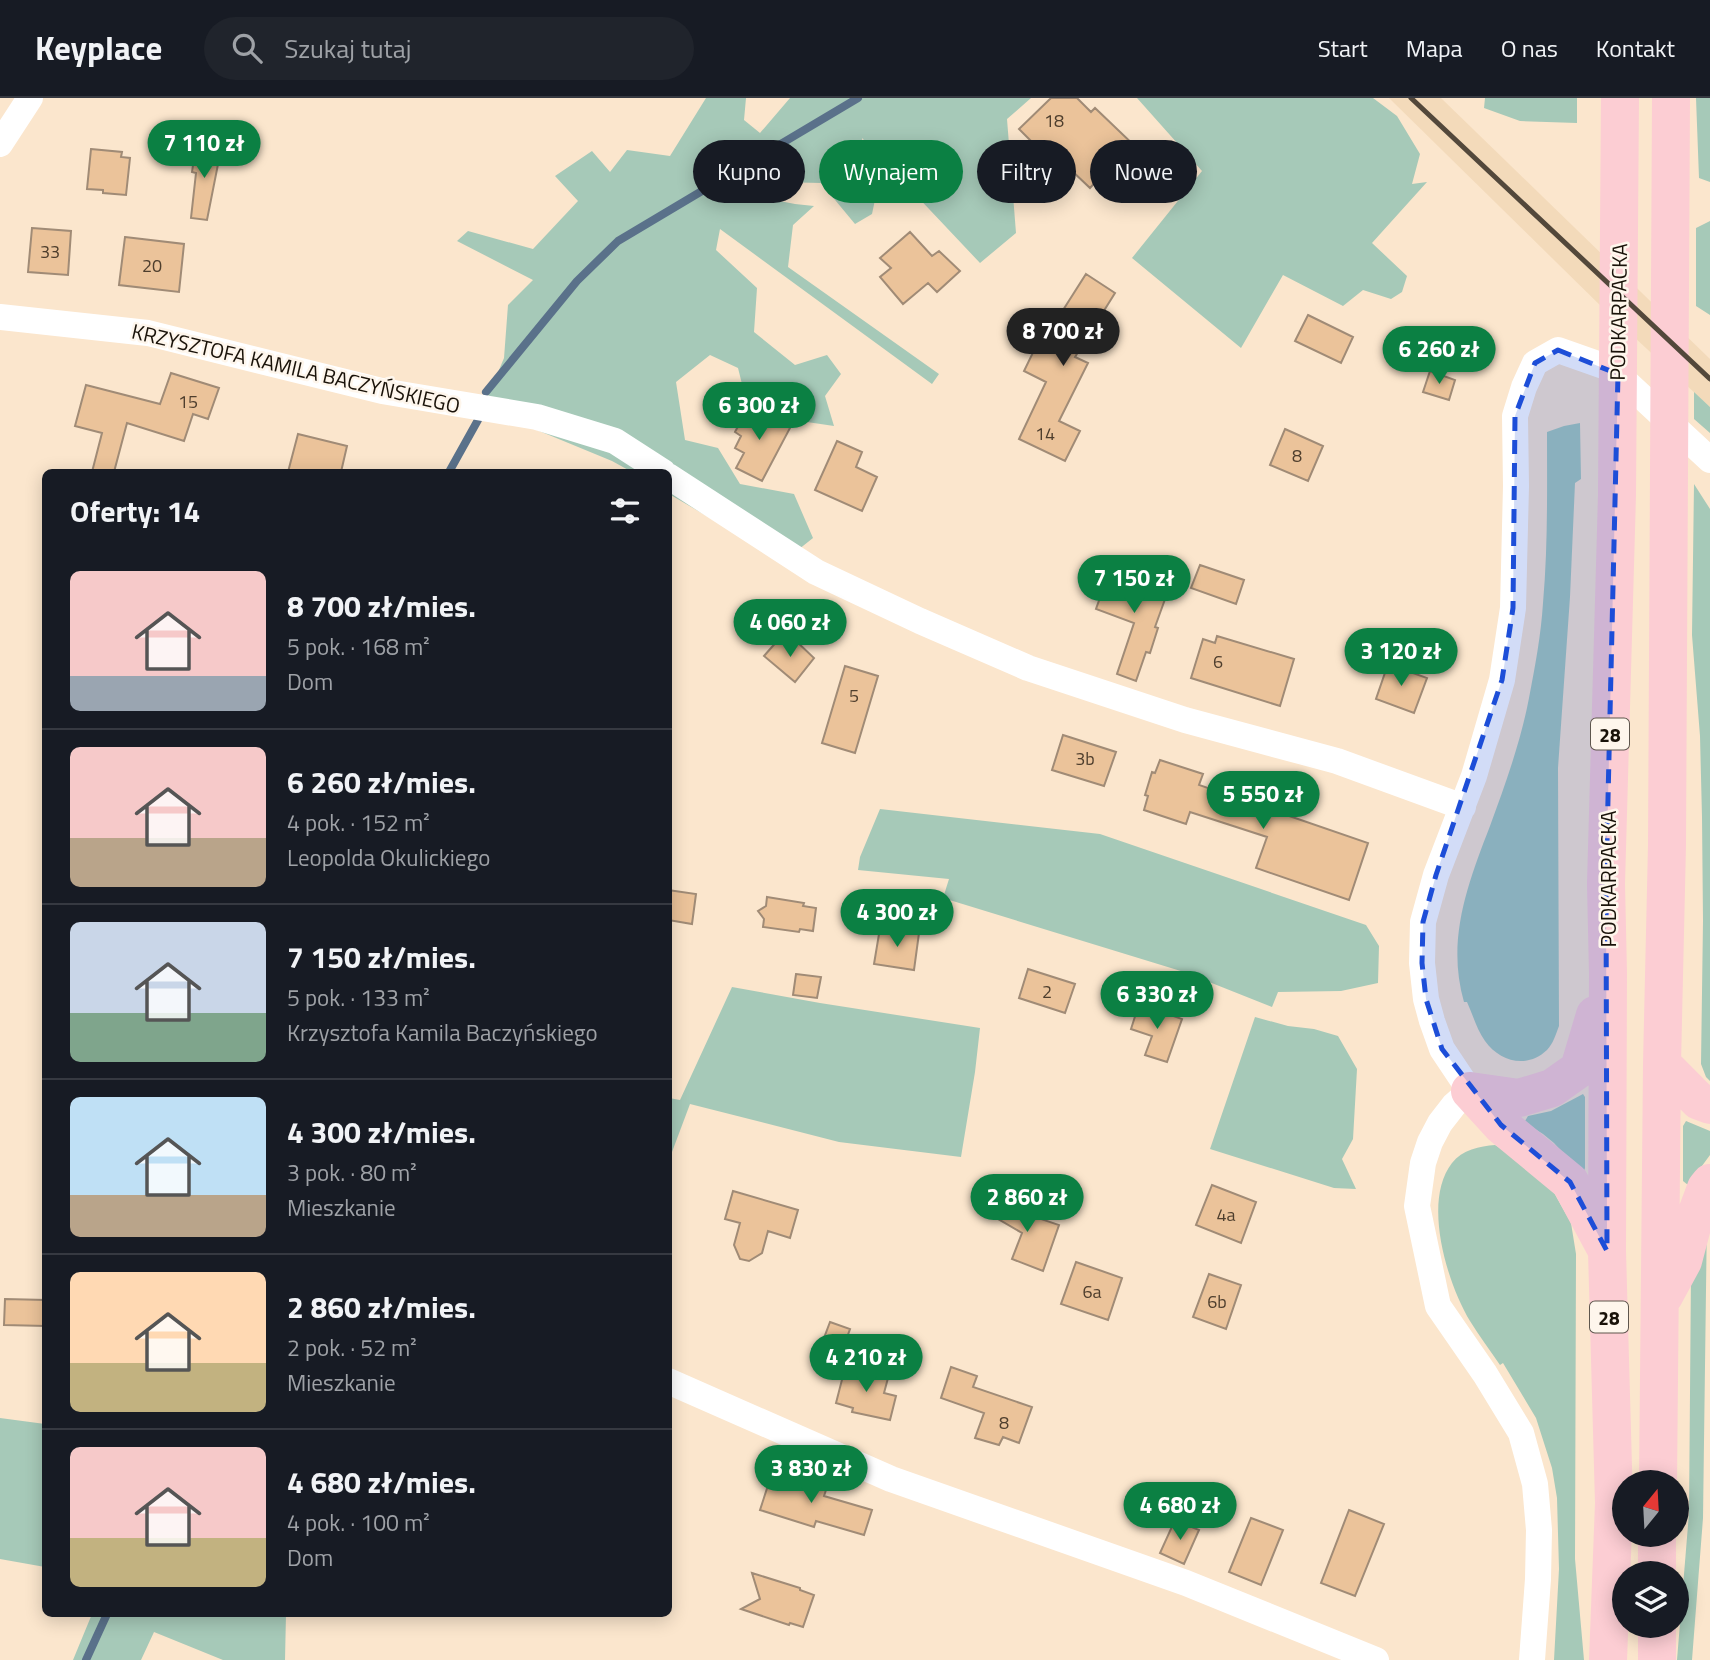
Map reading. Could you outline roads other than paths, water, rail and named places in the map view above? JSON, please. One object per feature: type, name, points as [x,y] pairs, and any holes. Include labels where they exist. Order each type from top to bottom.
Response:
[{"type":"main road","name":"PODKARPACKA","points":[[1608,1660],[1614,1503],[1607,1251],[1606,884],[1617,495],[1620,98]]},
{"type":"main road","name":"28","points":[[1658,1470],[1667,831],[1671,104]]},
{"type":"main road","points":[[1470,1091],[1519,1098],[1552,1088],[1579,1069],[1608,973]]},
{"type":"main road","points":[[1662,1065],[1699,1101],[1710,1105]]},
{"type":"main road","points":[[1470,1091],[1501,1125],[1570,1182],[1607,1251]]},
{"type":"main road","points":[[1659,1307],[1683,1261],[1693,1223],[1710,1183]]},
{"type":"main road","points":[[1657,1638],[1657,1660]]},
{"type":"street","points":[[0,144],[30,98]]},
{"type":"street","name":"KRZYSZTOFA KAMILA BACZYŃSKIEGO","points":[[0,317],[148,333],[382,391],[537,418],[615,441],[658,469]]},
{"type":"street","points":[[1532,1660],[1539,1530],[1535,1484],[1521,1433],[1485,1374],[1438,1306],[1417,1206],[1423,1163],[1430,1142],[1454,1105],[1470,1091],[1443,1049],[1432,1021],[1426,999],[1422,963],[1423,922],[1436,875],[1474,776],[1502,680],[1513,608],[1515,416],[1535,363],[1558,350],[1612,369],[1710,460]]},
{"type":"street","points":[[672,479],[816,572],[1028,668],[1185,720],[1337,761],[1463,807]]},
{"type":"street","points":[[672,1383],[891,1479],[1186,1583],[1376,1660]]},
{"type":"waterway","points":[[486,392],[577,281],[618,241],[858,98]]},
{"type":"waterway","points":[[451,469],[478,420]]},
{"type":"waterway","points":[[86,1660],[106,1617]]},
{"type":"railway","points":[[1411,98],[1710,379]]}]
